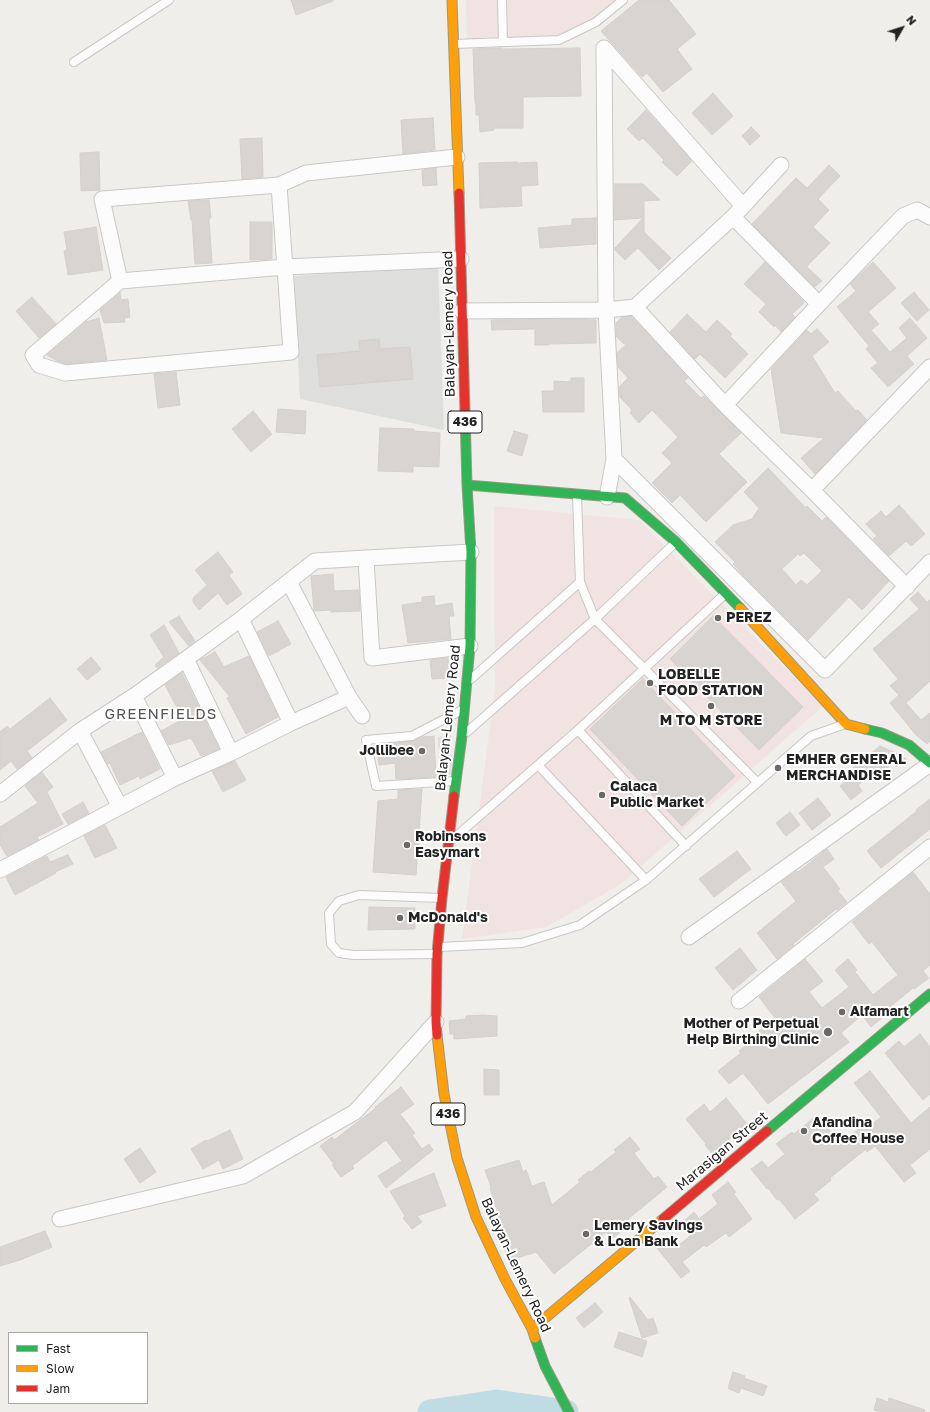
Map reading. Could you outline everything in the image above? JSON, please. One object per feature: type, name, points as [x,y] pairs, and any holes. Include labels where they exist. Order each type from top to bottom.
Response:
[{"type":"main road","name":"Balayan-Lemery Road","points":[[452,0],[467,485],[471,552],[470,646],[468,682],[448,843],[437,951],[436,1022],[444,1094],[457,1158],[476,1217],[505,1279],[532,1329],[545,1366],[570,1412]]},
{"type":"main road","points":[[467,485],[625,498],[676,542],[726,593],[846,724],[882,733],[909,744],[930,764]]},
{"type":"main road","name":"Marasigan Street","points":[[532,1329],[930,994]]},
{"type":"street","points":[[607,497],[614,459],[606,310],[604,48],[743,206]]},
{"type":"street","points":[[120,281],[102,199],[279,185],[306,173],[457,157]]},
{"type":"street","points":[[462,311],[606,310],[636,308],[733,217],[781,165]]},
{"type":"street","points":[[279,185],[285,267],[291,352],[65,373],[38,365],[33,355],[120,281],[285,267],[461,259]]},
{"type":"street","points":[[725,405],[903,216],[917,210],[930,218]]},
{"type":"street","points":[[733,217],[819,304]]},
{"type":"street","points":[[636,308],[725,405],[812,490],[907,587]]},
{"type":"street","points":[[812,490],[930,367]]},
{"type":"street","points":[[614,459],[825,670],[930,562]]},
{"type":"street","points":[[0,794],[80,731],[134,696],[186,659],[241,619],[315,561],[471,552]]},
{"type":"street","points":[[366,558],[372,658],[470,646]]},
{"type":"street","points":[[289,582],[349,697],[362,716]]},
{"type":"street","points":[[241,619],[291,723]]},
{"type":"street","points":[[186,659],[231,753]]},
{"type":"street","points":[[134,696],[175,778]]},
{"type":"street","points":[[0,870],[175,778],[349,697]]},
{"type":"street","points":[[80,731],[120,807]]},
{"type":"street","points":[[689,937],[930,764]]},
{"type":"street","points":[[739,1001],[930,847]]},
{"type":"street","points":[[60,1219],[243,1176],[355,1112],[436,1022]]},
{"type":"lane","points":[[74,62],[169,0]]},
{"type":"lane","points":[[502,0],[503,42]]},
{"type":"lane","points":[[453,44],[559,40],[596,22],[623,0]]},
{"type":"lane","points":[[577,495],[580,582],[595,619],[757,782]]},
{"type":"lane","points":[[462,736],[595,619],[676,542]]},
{"type":"lane","points":[[468,682],[580,582]]},
{"type":"lane","points":[[448,843],[578,730],[726,593]]},
{"type":"lane","points":[[456,781],[376,786],[366,740],[412,736],[465,709]]},
{"type":"lane","points":[[442,898],[359,895],[339,901],[329,913],[331,944],[340,953],[354,955],[437,951],[522,943],[580,925],[646,880],[811,736],[846,724]]},
{"type":"lane","points":[[578,730],[686,846]]},
{"type":"lane","points":[[538,765],[646,880]]},
{"type":"shaded area","points":[[466,0],[623,0],[577,39],[467,49]]},
{"type":"shaded area","points":[[438,265],[444,430],[300,399],[294,276]]},
{"type":"shaded area","name":"Calaca Public Market","points":[[494,506],[639,520],[823,706],[621,884],[546,927],[462,939],[495,689]]},
{"type":"shaded area","points":[[451,736],[452,774],[440,776],[438,737]]},
{"type":"building","points":[[291,0],[333,0],[333,1],[296,15]]},
{"type":"building","points":[[639,0],[669,0],[696,34],[677,49],[692,69],[663,92],[647,73],[642,77],[601,31]]},
{"type":"building","points":[[580,48],[581,96],[523,97],[523,128],[494,128],[494,130],[480,132],[479,115],[476,115],[473,49]]},
{"type":"building","points":[[713,93],[733,116],[712,135],[692,113]]},
{"type":"building","points":[[646,110],[692,161],[677,176],[662,162],[664,160],[643,138],[639,141],[627,129]]},
{"type":"building","points":[[433,118],[435,150],[403,154],[401,120]]},
{"type":"building","points":[[751,127],[760,136],[750,145],[742,136]]},
{"type":"building","points":[[262,138],[263,177],[242,179],[240,139]]},
{"type":"building","points":[[99,152],[100,190],[81,191],[80,153]]},
{"type":"building","points":[[537,162],[538,185],[521,186],[522,206],[480,208],[479,163]]},
{"type":"building","points":[[829,165],[840,176],[818,199],[829,210],[813,227],[830,243],[807,267],[822,281],[815,287],[752,224],[796,178],[807,188]]},
{"type":"building","points":[[436,168],[437,185],[423,186],[422,170]]},
{"type":"building","points":[[615,184],[643,184],[660,200],[644,201],[644,232],[671,258],[659,270],[638,248],[625,260],[615,250],[615,248],[643,218],[614,220]]},
{"type":"building","points":[[209,200],[212,263],[195,264],[192,220],[188,201]]},
{"type":"building","points":[[596,218],[596,244],[540,248],[538,228],[572,225],[572,219]]},
{"type":"building","points":[[250,222],[272,222],[272,259],[250,260]]},
{"type":"building","points":[[96,227],[103,270],[68,275],[64,251],[67,250],[64,232]]},
{"type":"building","points":[[765,262],[804,303],[792,314],[795,317],[781,332],[759,312],[766,304],[744,284]]},
{"type":"building","points":[[873,262],[896,288],[868,312],[879,324],[871,330],[890,352],[907,338],[899,328],[910,318],[927,338],[907,356],[914,364],[888,387],[871,368],[878,363],[866,349],[869,346],[837,307],[856,291],[850,284]]},
{"type":"building","points":[[914,292],[929,310],[917,321],[901,303]]},
{"type":"building","points":[[120,293],[121,300],[128,299],[130,317],[124,318],[125,322],[104,323],[100,310]]},
{"type":"building","points":[[32,297],[56,324],[39,338],[16,311]]},
{"type":"building","points":[[687,314],[706,332],[717,320],[732,334],[730,336],[748,354],[725,378],[700,354],[695,359],[670,332]]},
{"type":"building","points":[[631,316],[688,378],[684,381],[701,398],[704,396],[741,433],[719,454],[747,482],[706,522],[680,495],[672,503],[652,483],[672,463],[662,453],[678,437],[652,410],[639,423],[630,413],[632,410],[620,397],[619,387],[628,378],[618,367],[617,353],[627,344],[624,344],[616,336],[616,323],[622,317]]},
{"type":"building","points":[[99,318],[107,360],[66,364],[47,355],[86,322]]},
{"type":"building","points":[[491,320],[596,320],[596,343],[535,345],[535,329],[492,330]]},
{"type":"building","points":[[817,329],[829,342],[812,356],[835,393],[838,391],[856,411],[858,410],[867,420],[815,474],[801,458],[824,438],[781,433],[771,369],[807,330],[811,334]]},
{"type":"building","points":[[379,339],[380,349],[410,347],[413,379],[320,387],[317,355],[360,351],[359,341]]},
{"type":"building","points":[[176,372],[180,405],[158,408],[154,374]]},
{"type":"building","points":[[571,378],[584,378],[584,412],[543,412],[542,391],[554,391],[554,381],[571,382]]},
{"type":"building","points":[[278,409],[306,411],[305,434],[276,432]]},
{"type":"building","points":[[253,411],[272,434],[251,452],[232,429]]},
{"type":"building","points":[[380,428],[414,429],[414,431],[440,433],[439,467],[413,466],[413,472],[378,471]]},
{"type":"building","points":[[514,431],[528,435],[522,456],[507,451]]},
{"type":"building","points":[[768,468],[806,508],[807,506],[822,521],[826,517],[889,581],[862,610],[849,597],[808,640],[745,577],[733,564],[735,562],[715,542],[733,525],[752,519],[759,508],[744,492]],"holes":[[[804,553],[822,571],[807,585],[801,580],[796,585],[782,569],[798,554],[800,556]]]},
{"type":"building","points":[[899,505],[925,534],[911,546],[906,541],[889,556],[873,539],[877,536],[866,524],[881,511],[886,517]]},
{"type":"building","points":[[218,552],[233,572],[229,575],[242,594],[227,605],[218,593],[199,610],[193,602],[193,598],[207,585],[195,570]]},
{"type":"building","points":[[333,574],[334,591],[359,590],[360,611],[314,611],[311,576]]},
{"type":"building","points":[[918,592],[927,602],[930,600],[930,681],[906,703],[921,720],[930,713],[930,741],[927,744],[916,735],[890,703],[899,695],[890,686],[898,679],[873,649],[919,609],[910,599]]},
{"type":"building","points":[[434,596],[435,606],[452,603],[454,616],[449,616],[451,639],[408,643],[402,605],[422,602],[422,597]]},
{"type":"building","points":[[179,616],[195,641],[189,646],[169,622]]},
{"type":"building","points":[[713,616],[803,707],[759,750],[670,659]]},
{"type":"building","points":[[278,621],[291,644],[269,656],[257,632]]},
{"type":"building","points":[[164,625],[179,653],[157,668],[155,665],[164,657],[150,635]]},
{"type":"building","points":[[215,652],[224,667],[249,656],[278,717],[246,734],[227,698],[230,697],[200,660]]},
{"type":"building","points":[[91,657],[101,669],[87,680],[77,669]]},
{"type":"building","points":[[448,658],[450,678],[432,679],[430,660]]},
{"type":"building","points":[[182,673],[219,749],[201,756],[191,738],[169,745],[161,731],[183,719],[165,685]]},
{"type":"building","points":[[643,679],[735,776],[682,826],[590,729]]},
{"type":"building","points":[[50,698],[67,720],[27,751],[32,758],[17,769],[11,761],[0,770],[0,732],[7,726],[10,729]]},
{"type":"building","points":[[142,732],[160,769],[140,779],[139,776],[120,785],[110,763],[107,764],[101,752]]},
{"type":"building","points":[[434,736],[436,777],[396,779],[395,763],[379,765],[376,745],[412,741],[422,737]]},
{"type":"building","points":[[880,746],[906,759],[896,767],[893,763],[878,776],[875,772],[858,785],[862,791],[851,800],[840,786],[856,772],[853,768]]},
{"type":"building","points":[[235,761],[246,780],[223,792],[212,771]]},
{"type":"building","points":[[42,772],[53,787],[47,792],[63,824],[37,837],[39,840],[7,856],[0,845],[0,827],[38,803],[25,786]]},
{"type":"building","points":[[422,789],[416,875],[373,872],[378,801],[398,799],[398,790]]},
{"type":"building","points":[[818,798],[831,815],[812,830],[799,813]]},
{"type":"building","points":[[930,799],[930,829],[881,868],[867,851]]},
{"type":"building","points":[[83,802],[89,813],[68,824],[62,814]]},
{"type":"building","points":[[790,812],[800,825],[786,836],[776,823]]},
{"type":"building","points":[[105,825],[117,848],[95,858],[84,836]]},
{"type":"building","points":[[827,849],[834,859],[823,867],[840,889],[838,891],[847,902],[837,910],[836,909],[793,944],[794,945],[777,959],[757,933],[796,901],[781,882],[797,871],[798,872]]},
{"type":"building","points":[[737,851],[751,869],[714,897],[699,879]]},
{"type":"building","points":[[68,855],[73,864],[55,872],[56,873],[15,895],[6,877],[47,856],[50,862]]},
{"type":"building","points":[[913,872],[930,894],[930,965],[923,971],[929,978],[914,989],[913,988],[886,1010],[888,1013],[871,1027],[862,1015],[841,1033],[849,1042],[768,1104],[743,1073],[729,1084],[718,1071],[741,1053],[739,1051],[756,1037],[754,1035],[775,1018],[759,997],[805,959],[823,981],[809,992],[822,1008],[849,987],[835,970],[848,959],[857,970],[855,972],[873,995],[898,975],[872,942],[869,944],[852,922]]},
{"type":"building","points":[[369,907],[415,908],[415,929],[368,930]]},
{"type":"building","points":[[740,948],[757,970],[733,990],[715,968]]},
{"type":"building","points":[[466,1016],[497,1016],[497,1036],[454,1039],[454,1034],[450,1034],[449,1021],[466,1019]]},
{"type":"building","points":[[920,1034],[930,1047],[930,1094],[923,1100],[885,1053],[899,1041],[904,1047]]},
{"type":"building","points":[[484,1069],[499,1070],[499,1095],[484,1095]]},
{"type":"building","points":[[870,1071],[911,1123],[930,1107],[930,1149],[910,1165],[916,1173],[904,1182],[875,1146],[867,1152],[866,1149],[830,1178],[831,1180],[814,1194],[819,1200],[795,1219],[779,1199],[777,1200],[768,1188],[767,1189],[751,1169],[762,1161],[768,1168],[785,1154],[776,1144],[792,1132],[794,1134],[817,1115],[840,1143],[862,1127],[864,1130],[881,1117],[854,1083]]},
{"type":"building","points":[[401,1087],[414,1104],[400,1114],[415,1133],[412,1135],[422,1149],[429,1144],[433,1150],[386,1188],[378,1176],[402,1161],[386,1140],[352,1166],[354,1168],[341,1177],[332,1165],[334,1164],[320,1146],[332,1137],[334,1140]]},
{"type":"building","points":[[726,1098],[747,1124],[713,1154],[686,1119],[704,1104],[710,1112]]},
{"type":"building","points":[[230,1130],[243,1159],[223,1169],[219,1160],[203,1169],[191,1149],[206,1140],[207,1141]]},
{"type":"building","points":[[630,1137],[640,1149],[634,1153],[654,1179],[658,1176],[667,1187],[628,1219],[631,1223],[612,1239],[606,1232],[554,1274],[536,1252],[517,1258],[518,1260],[511,1262],[497,1232],[503,1230],[485,1170],[519,1160],[523,1172],[526,1170],[532,1186],[544,1182],[552,1205],[580,1182],[578,1180],[589,1171],[591,1172],[616,1152],[614,1150]]},
{"type":"building","points":[[140,1148],[156,1172],[140,1183],[124,1159]]},
{"type":"building","points":[[434,1173],[446,1206],[417,1216],[422,1222],[412,1229],[403,1218],[405,1216],[390,1191]]},
{"type":"building","points":[[728,1182],[736,1192],[734,1194],[752,1219],[729,1237],[726,1233],[706,1247],[704,1245],[682,1262],[690,1271],[681,1278],[657,1248],[667,1240],[674,1249],[694,1233],[684,1221],[694,1212],[699,1219],[718,1204],[712,1195]]},
{"type":"building","points":[[45,1231],[52,1247],[20,1260],[0,1266],[0,1247]]},
{"type":"building","points":[[630,1297],[648,1320],[653,1318],[658,1333],[642,1338],[629,1298]]},
{"type":"building","points":[[595,1303],[603,1312],[584,1328],[576,1318]]},
{"type":"building","points":[[619,1332],[647,1341],[642,1357],[614,1347]]},
{"type":"building","points":[[733,1372],[745,1376],[744,1378],[767,1386],[763,1396],[741,1388],[739,1393],[729,1389],[728,1388]]},
{"type":"building","points":[[877,1398],[888,1402],[889,1398],[925,1410],[924,1412],[881,1412],[874,1410]]},
{"type":"waterway","points":[[430,1412],[497,1402],[566,1412]]},
{"type":"traffic: fast","points":[[454,796],[462,736],[470,646],[471,552],[465,413]]},
{"type":"traffic: fast","points":[[467,485],[625,498],[676,542],[740,608]]},
{"type":"traffic: fast","points":[[865,729],[882,733],[909,745],[930,763]]},
{"type":"traffic: fast","points":[[767,1131],[930,994]]},
{"type":"traffic: fast","points":[[535,1338],[545,1366],[569,1412]]},
{"type":"traffic: slow","points":[[452,0],[459,193]]},
{"type":"traffic: slow","points":[[740,608],[846,724],[865,729]]},
{"type":"traffic: slow","points":[[437,1035],[444,1094],[457,1158],[476,1217],[505,1279],[532,1329],[535,1338]]},
{"type":"traffic: slow","points":[[532,1329],[663,1219]]},
{"type":"traffic: jam","points":[[459,193],[465,413]]},
{"type":"traffic: jam","points":[[437,1035],[437,954],[454,796]]},
{"type":"traffic: jam","points":[[663,1219],[767,1131]]},
{"type":"place","name":"PEREZ","points":[[718,618]]},
{"type":"place","name":"LOBELLE FOOD STATION","points":[[650,683]]},
{"type":"place","name":"M TO M STORE","points":[[711,706]]},
{"type":"place","name":"Jollibee","points":[[422,751]]},
{"type":"place","name":"EMHER GENERAL MERCHANDISE","points":[[778,768]]},
{"type":"place","name":"Calaca Public Market","points":[[602,795]]},
{"type":"place","name":"Robinsons Easymart","points":[[407,845]]},
{"type":"place","name":"McDonald's","points":[[400,918]]},
{"type":"place","name":"Alfamart","points":[[842,1012]]},
{"type":"place","name":"Mother of Perpetual Help Birthing Clinic","points":[[828,1032]]},
{"type":"place","name":"Afandina Coffee House","points":[[804,1131]]},
{"type":"place","name":"Lemery Savings & Loan Bank","points":[[586,1234]]},
{"type":"district","name":"GREENFIELDS","points":[[161,714]]}]
